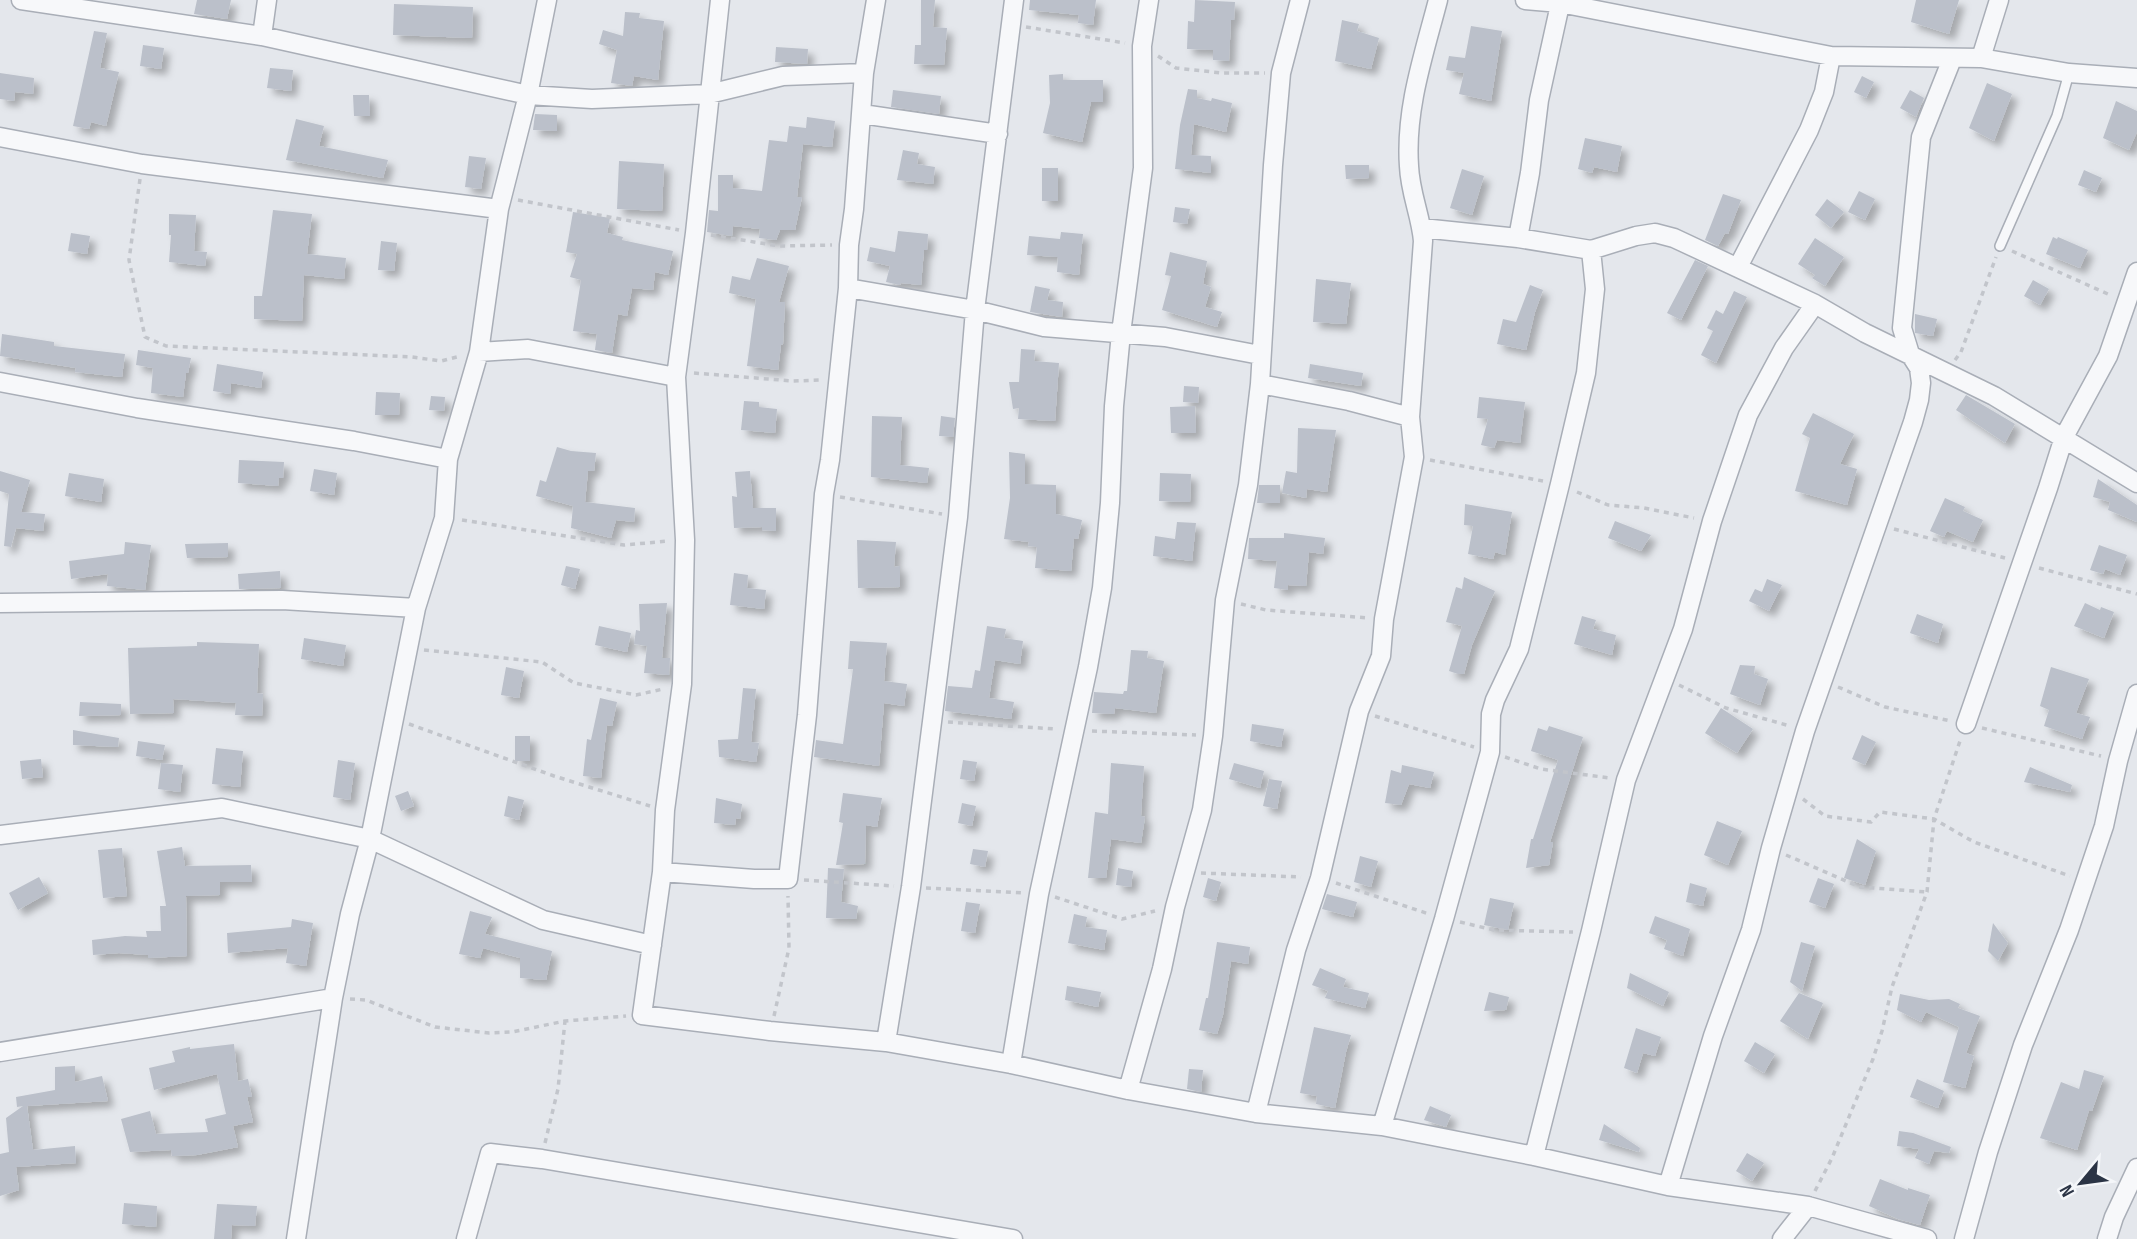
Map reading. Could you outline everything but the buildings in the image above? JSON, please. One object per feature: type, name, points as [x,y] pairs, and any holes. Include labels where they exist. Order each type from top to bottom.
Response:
[{"type":"street","points":[[21,0],[262,36],[528,95],[592,99],[709,94],[783,76],[864,73]]},
{"type":"street","points":[[262,36],[267,0]]},
{"type":"street","points":[[296,1239],[333,998],[350,915],[370,839],[416,608],[444,518],[448,459],[479,352],[501,203],[528,95],[547,0]]},
{"type":"street","points":[[720,0],[695,233],[676,377],[685,540],[682,684],[665,810],[662,872],[642,1015],[886,1042],[1256,1113],[1382,1126],[1668,1186],[1808,1206],[1927,1239]]},
{"type":"street","points":[[662,872],[788,879],[807,715],[824,494],[848,288],[849,245],[863,114],[864,73],[876,0]]},
{"type":"street","points":[[886,1042],[911,887],[958,517],[975,310],[1014,0]]},
{"type":"street","points":[[1011,1064],[1040,894],[1102,588],[1121,333],[1143,168],[1142,46],[1149,0]]},
{"type":"street","points":[[1128,1090],[1202,810],[1213,736],[1226,600],[1248,485],[1260,384],[1281,73],[1300,0]]},
{"type":"street","points":[[1256,1113],[1296,950],[1320,878],[1359,711],[1381,656],[1384,620],[1414,457],[1410,417],[1423,254],[1422,228],[1412,198],[1409,122],[1438,0]]},
{"type":"street","points":[[1525,0],[1560,2],[1831,56],[1981,58],[2068,73],[2137,78]]},
{"type":"street","points":[[1981,58],[1999,0]]},
{"type":"street","points":[[1518,238],[1539,100],[1560,2]]},
{"type":"street","points":[[1738,267],[1809,130],[1824,92],[1831,56]]},
{"type":"street","points":[[1668,1186],[1713,1036],[1751,930],[1771,848],[1805,731],[1919,400],[1919,368],[1910,354],[1902,328],[1921,137],[1952,59]]},
{"type":"street","points":[[863,114],[998,134]]},
{"type":"street","points":[[0,137],[142,163],[501,203]]},
{"type":"street","points":[[1422,228],[1518,238],[1591,250],[1655,233],[1674,238],[1815,304],[1994,396],[2137,483]]},
{"type":"street","points":[[1382,1126],[1444,919],[1489,752],[1491,714],[1495,700],[1519,649],[1586,373],[1595,289],[1591,250]]},
{"type":"street","points":[[1966,724],[2064,437],[2118,334],[2125,302],[2137,272]]},
{"type":"street","points":[[848,288],[975,310],[1044,327],[1165,337],[1260,355]]},
{"type":"street","points":[[1534,1156],[1626,780],[1683,629],[1712,521],[1748,415],[1784,348],[1815,304]]},
{"type":"street","points":[[479,352],[528,349],[676,377]]},
{"type":"street","points":[[0,382],[137,408],[354,441],[448,459]]},
{"type":"street","points":[[1260,384],[1349,401],[1410,417]]},
{"type":"street","points":[[0,603],[282,600],[416,608]]},
{"type":"street","points":[[1964,1239],[2022,1045],[2069,930],[2104,826],[2118,761],[2137,694]]},
{"type":"street","points":[[0,835],[222,808],[370,839],[543,920],[652,945]]},
{"type":"street","points":[[0,1052],[333,998]]},
{"type":"street","points":[[466,1239],[490,1153],[542,1159],[1013,1239]]},
{"type":"street","points":[[2107,1239],[2114,1217],[2137,1168]]},
{"type":"street","points":[[1782,1239],[1808,1206]]},
{"type":"lane","points":[[2000,246],[2057,116],[2068,73]]},
{"type":"path","points":[[142,163],[129,260],[145,337],[166,346],[412,357],[441,361],[479,352]]},
{"type":"path","points":[[501,203],[779,246],[849,245]]},
{"type":"path","points":[[1945,373],[1961,352],[2000,246],[2125,302]]},
{"type":"path","points":[[676,377],[698,372],[793,381],[838,380]]},
{"type":"path","points":[[824,494],[958,517]]},
{"type":"path","points":[[444,518],[624,545],[685,540]]},
{"type":"path","points":[[1226,600],[1266,610],[1384,620]]},
{"type":"path","points":[[410,648],[542,662],[574,683],[636,695],[682,684]]},
{"type":"path","points":[[1665,678],[1726,708],[1805,731]]},
{"type":"path","points":[[1823,681],[1885,707],[2118,761]]},
{"type":"path","points":[[394,719],[554,776],[665,810]]},
{"type":"path","points":[[1808,1206],[1832,1158],[1882,1031],[1892,987],[1927,892],[1934,819],[1966,724]]},
{"type":"path","points":[[1790,790],[1825,816],[1871,822],[1880,812],[1934,819],[1974,842],[2084,881]]},
{"type":"path","points":[[1771,848],[1860,887],[1927,892]]},
{"type":"path","points":[[1184,873],[1320,878],[1444,919],[1494,930],[1541,933],[1591,931]]},
{"type":"path","points":[[769,1031],[789,948],[788,879],[1040,894],[1069,900],[1122,919],[1175,907]]},
{"type":"path","points":[[333,998],[366,1000],[435,1027],[489,1033],[512,1032],[565,1021],[642,1015]]},
{"type":"path","points":[[542,1159],[558,1089],[565,1021]]}]
